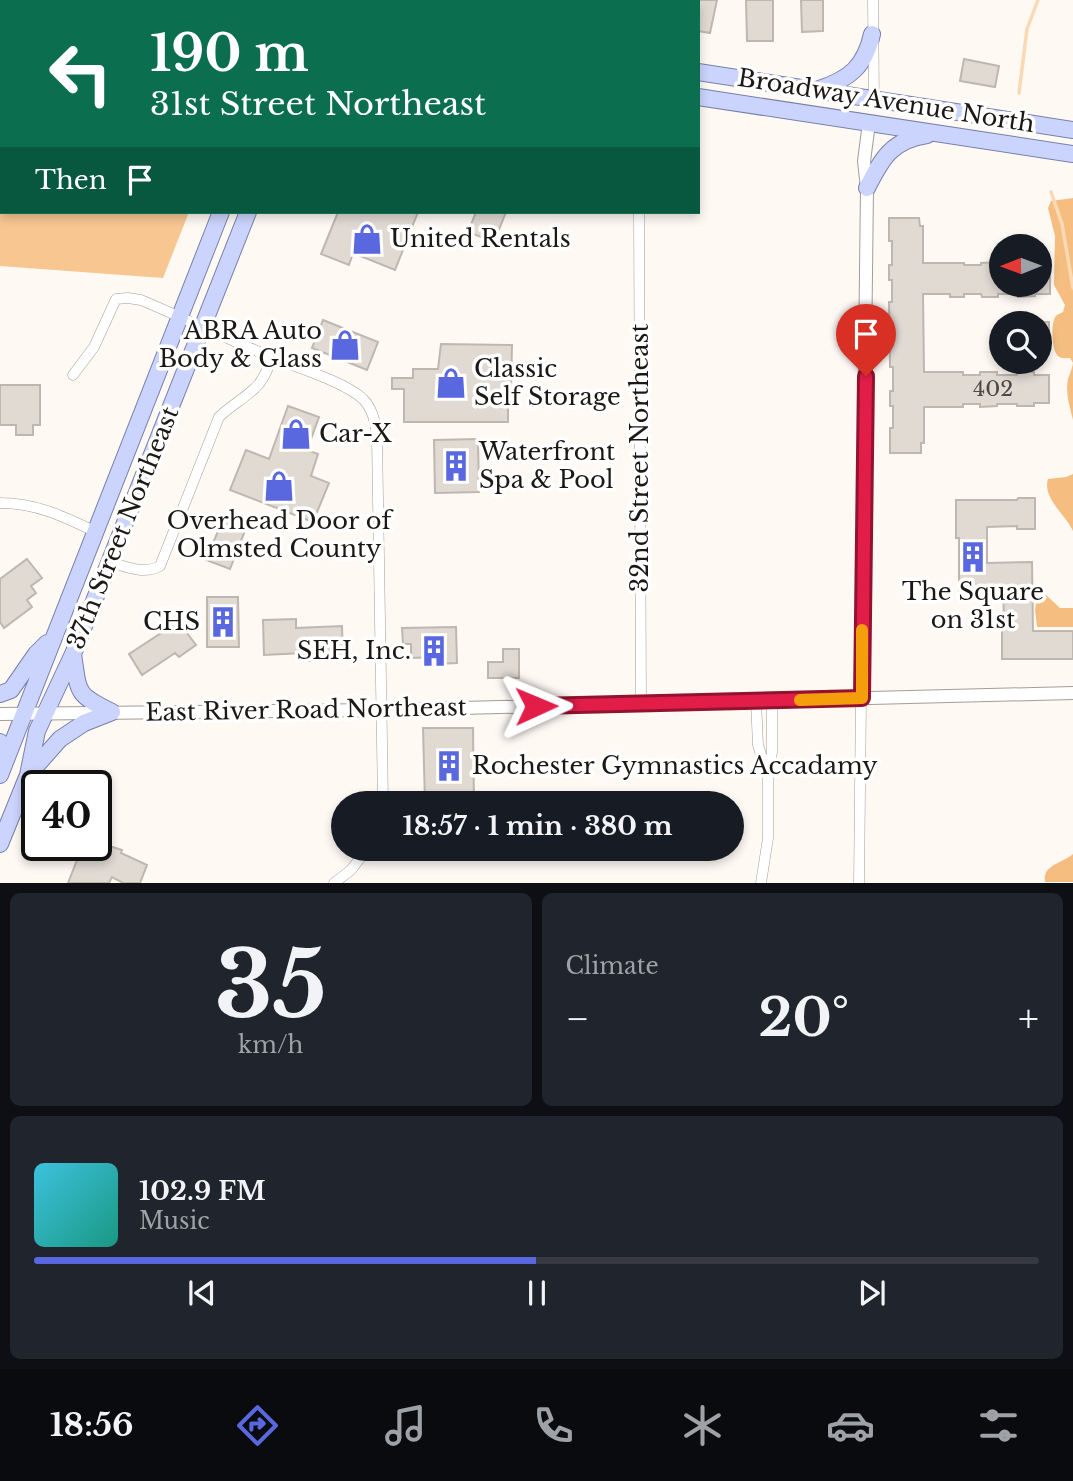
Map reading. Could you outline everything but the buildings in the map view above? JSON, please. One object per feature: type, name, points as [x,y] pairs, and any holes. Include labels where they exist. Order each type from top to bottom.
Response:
[{"type":"main road","points":[[816,90],[844,78],[856,69],[866,55],[872,34]]},
{"type":"main road","name":"Broadway Avenue North","points":[[700,72],[1073,130]]},
{"type":"main road","name":"Broadway Avenue North","points":[[700,97],[1073,154]]},
{"type":"main road","points":[[834,118],[866,108],[874,99]]},
{"type":"main road","points":[[869,124],[883,113],[911,104]]},
{"type":"main road","points":[[867,188],[885,155],[895,147],[910,139],[936,134]]},
{"type":"main road","name":"37th Street Northeast","points":[[0,775],[218,214]]},
{"type":"main road","name":"37th Street Northeast","points":[[29,770],[37,730],[73,654],[249,214]]},
{"type":"main road","points":[[0,694],[11,690],[36,654],[53,636]]},
{"type":"main road","points":[[73,654],[82,694],[91,702],[112,712]]},
{"type":"main road","points":[[32,770],[60,738],[84,723],[112,712]]},
{"type":"main road","name":"37th Street Northeast","points":[[0,844],[21,792]]},
{"type":"street","points":[[873,0],[874,99]]},
{"type":"street","points":[[859,883],[867,188],[864,161],[869,124]]},
{"type":"street","name":"32nd Street Northeast","points":[[639,214],[641,704]]},
{"type":"street","points":[[73,375],[94,347],[116,299],[128,298],[141,300],[180,316],[272,358],[354,391],[367,403],[374,418],[377,438],[383,791]]},
{"type":"street","points":[[110,562],[142,571],[151,571],[160,566],[219,417],[256,387],[265,376],[272,358]]},
{"type":"street","points":[[0,503],[36,506],[96,532]]},
{"type":"street","name":"East River Road Northeast","points":[[0,713],[382,710],[1073,693]]},
{"type":"street","points":[[756,701],[758,745],[768,778]]},
{"type":"street","points":[[761,883],[768,838],[772,701]]},
{"type":"street","points":[[334,883],[358,861]]},
{"type":"shaded area","points":[[1073,198],[1073,363],[1070,358],[1058,356],[1053,344],[1054,320],[1063,312],[1065,305],[1054,285],[1055,236],[1048,208],[1051,201]]},
{"type":"shaded area","points":[[0,214],[188,214],[163,278],[0,266]]},
{"type":"shaded area","points":[[1073,363],[1073,420],[1067,389]]},
{"type":"shaded area","points":[[1073,474],[1073,531],[1051,500],[1047,486],[1048,479]]},
{"type":"shaded area","points":[[1046,595],[1060,608],[1073,608],[1073,627],[1037,627],[1035,610],[1037,596]]},
{"type":"shaded area","points":[[1073,854],[1073,882],[1045,882],[1049,868]]},
{"type":"waterway","points":[[1019,93],[1027,29],[1038,0]]},
{"type":"waterway","points":[[1051,192],[1062,224],[1073,288]]},
{"type":"slow traffic","points":[[800,700],[862,698],[862,630]]},
{"type":"place","name":"United Rentals","points":[[367,239]]},
{"type":"place","name":"ABRA Auto Body & Glass","points":[[345,345]]},
{"type":"place","name":"Classic Self Storage","points":[[451,383]]},
{"type":"place","name":"Car-X","points":[[296,434]]},
{"type":"place","name":"Waterfront Spa & Pool","points":[[456,466]]},
{"type":"place","name":"Overhead Door of Olmsted County","points":[[279,486]]},
{"type":"place","name":"The Square on 31st","points":[[973,557]]},
{"type":"place","name":"CHS","points":[[223,622]]},
{"type":"place","name":"SEH, Inc.","points":[[434,651]]},
{"type":"place","name":"Rochester Gymnastics Accadamy","points":[[449,766]]},
{"type":"route","points":[[536,706],[862,698],[866,376]]}]
